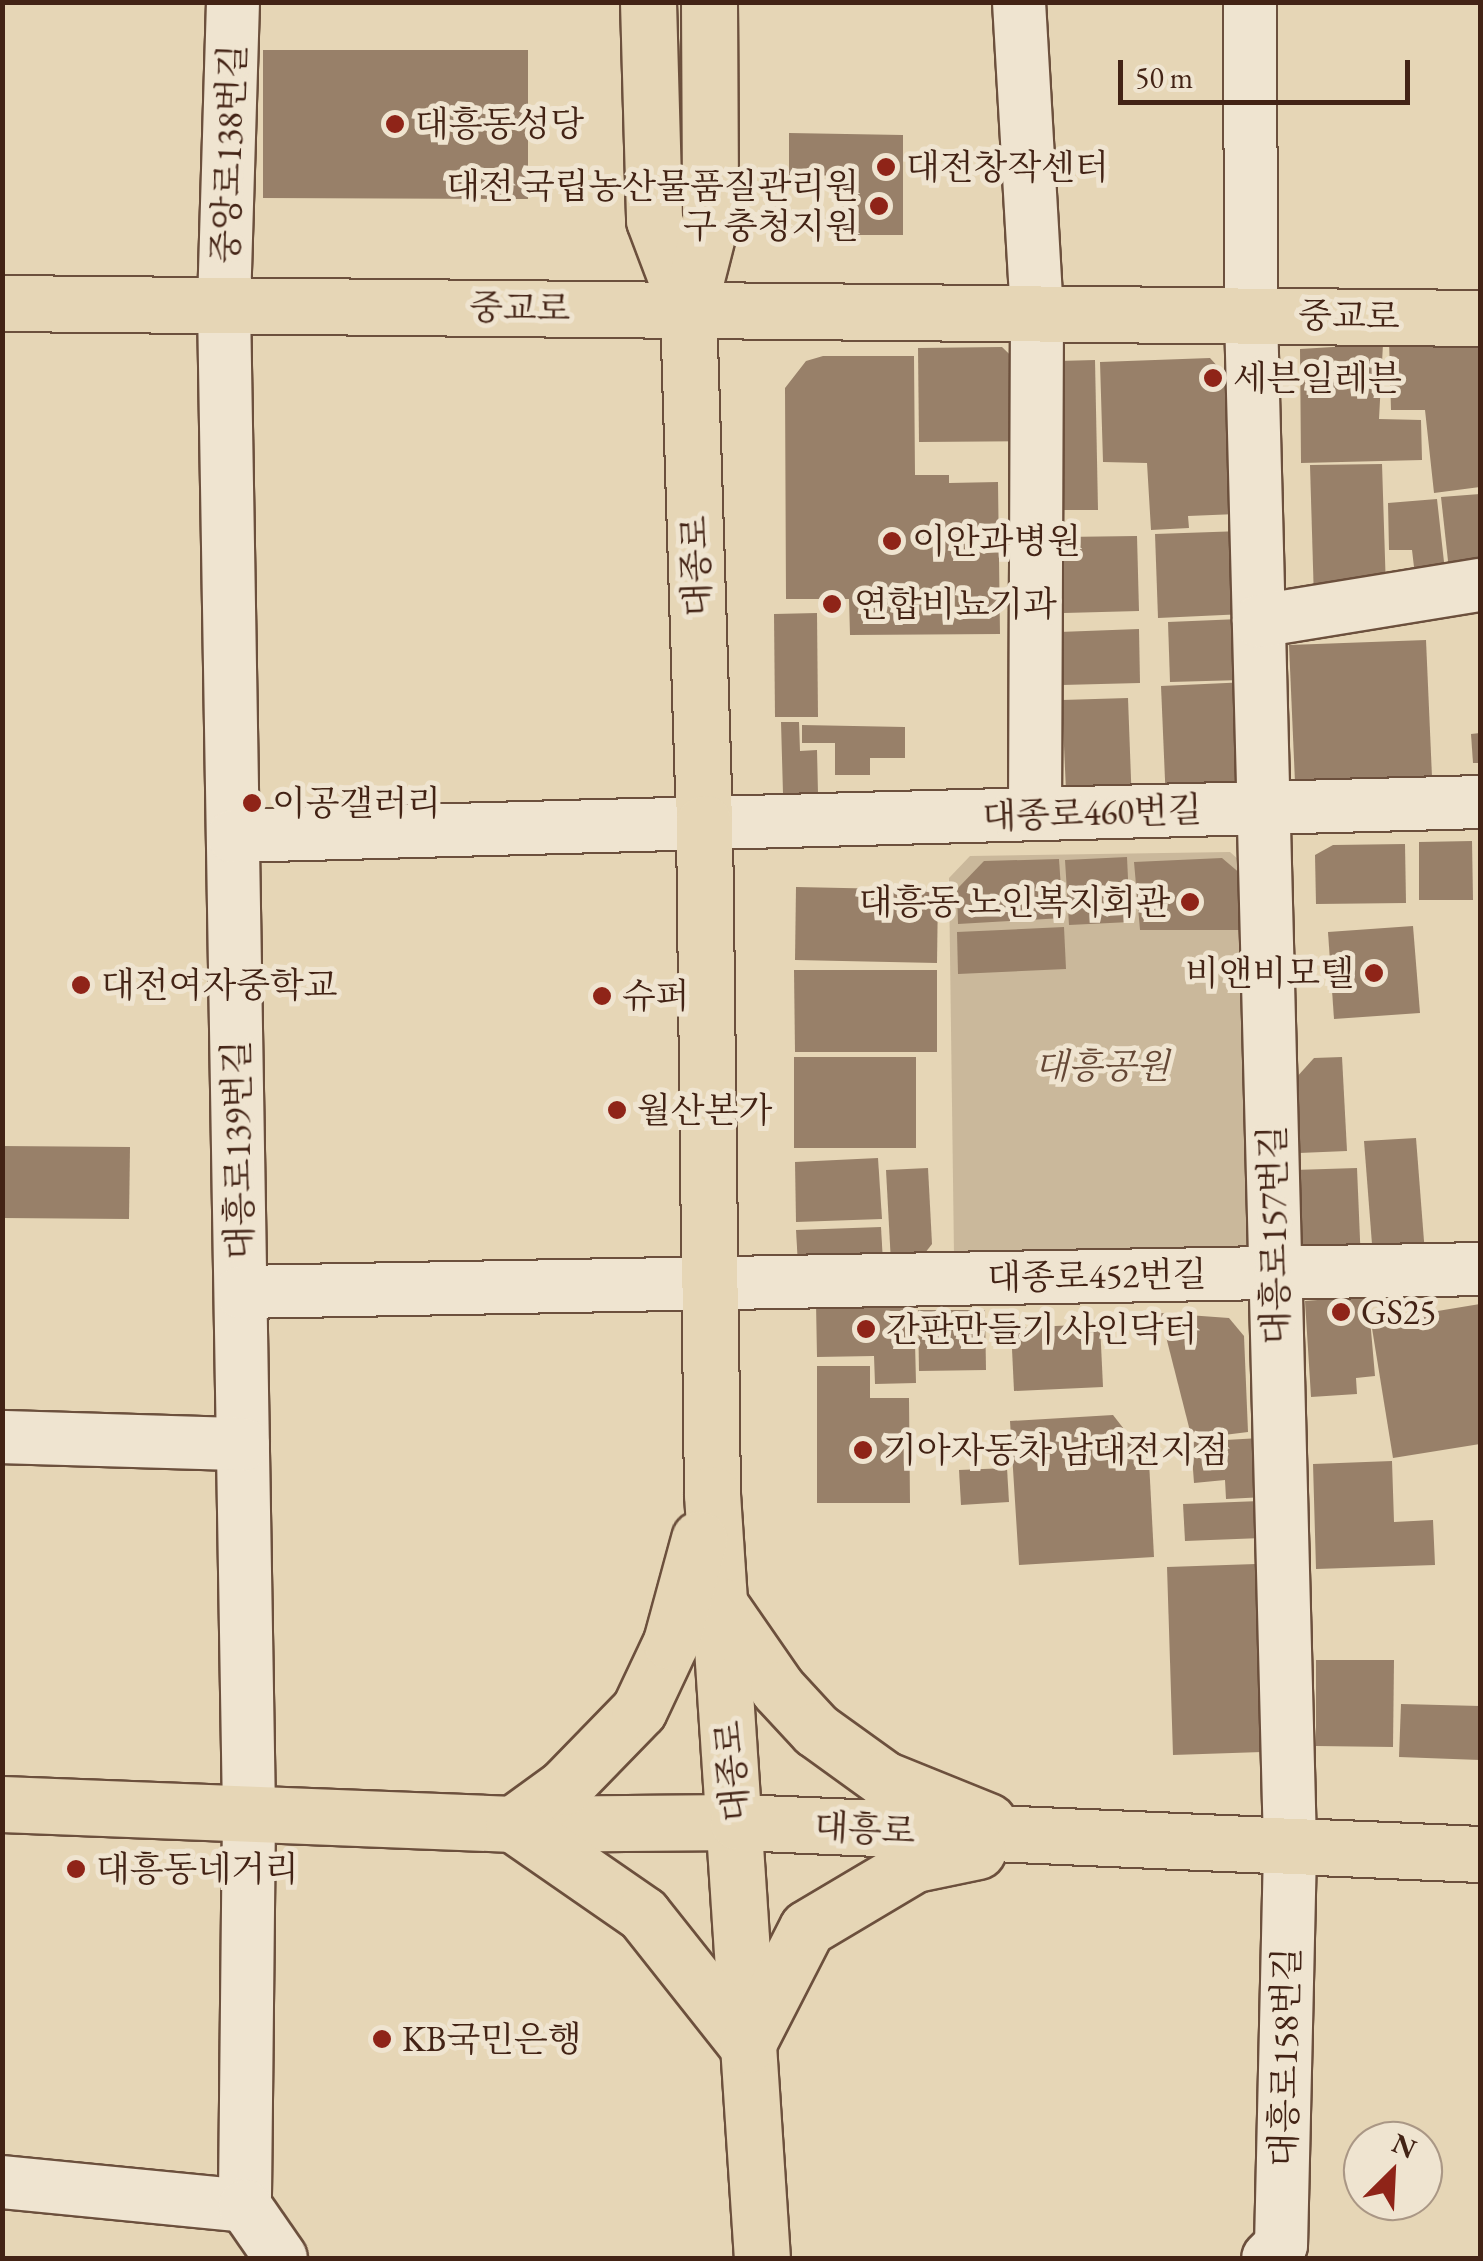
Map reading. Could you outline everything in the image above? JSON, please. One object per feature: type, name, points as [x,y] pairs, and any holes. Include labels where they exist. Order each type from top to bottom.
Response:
[{"type":"main road","name":"대종로","points":[[648,2],[654,220],[688,310]]},
{"type":"main road","name":"대종로","points":[[708,2],[710,224],[688,310],[704,823],[713,1284],[712,1494],[717,1601],[738,1822],[747,2045],[762,2258]]},
{"type":"main road","name":"중교로","points":[[2,303],[1480,318]]},
{"type":"main road","points":[[712,1494],[671,1642],[639,1710],[564,1788],[513,1824],[643,1914],[747,2045],[807,1928],[915,1864],[1033,1839]]},
{"type":"main road","points":[[717,1601],[778,1689],[816,1730],[884,1779],[1033,1839]]},
{"type":"main road","name":"대흥로","points":[[2,1804],[513,1824],[738,1822],[1033,1839],[1480,1854]]},
{"type":"street","name":"중앙로138번길","points":[[224,305],[233,2]]},
{"type":"street","points":[[1018,2],[1037,313],[1035,814]]},
{"type":"street","name":"대흥로157번길","points":[[1250,2],[1251,316],[1290,1850]]},
{"type":"street","name":"대흥로139번길","points":[[224,305],[248,1814]]},
{"type":"street","points":[[1259,621],[1480,585]]},
{"type":"street","name":"대종로460번길","points":[[704,823],[1480,802]]},
{"type":"street","points":[[233,836],[704,823]]},
{"type":"street","name":"대종로452번길","points":[[713,1284],[1480,1269]]},
{"type":"street","points":[[240,1292],[713,1284]]},
{"type":"street","points":[[2,1438],[242,1444]]},
{"type":"street","points":[[248,1814],[245,2206],[281,2258]]},
{"type":"street","name":"대흥로158번길","points":[[1268,2258],[1281,2245],[1290,1850]]},
{"type":"street","points":[[2,2182],[245,2206]]},
{"type":"green space","name":"대흥공원","points":[[1230,852],[1250,870],[1255,1254],[954,1255],[949,878],[970,856]]},
{"type":"building","name":"대흥동성당","points":[[263,50],[528,50],[528,199],[263,198]]},
{"type":"building","name":"대전 국립농산물품질관리원 구 충청지원","points":[[789,133],[903,135],[903,235],[855,235],[856,176],[789,175]]},
{"type":"building","points":[[1389,340],[1480,340],[1480,487],[1434,493],[1425,410],[1391,410]]},
{"type":"building","points":[[1383,344],[1379,419],[1421,420],[1422,460],[1301,463],[1300,349]]},
{"type":"building","points":[[1002,347],[1035,379],[1035,441],[919,442],[918,348]]},
{"type":"building","name":"이안과병원","points":[[823,356],[914,356],[915,475],[949,475],[949,483],[998,482],[1000,634],[850,635],[849,599],[786,599],[785,388],[806,361]]},
{"type":"building","points":[[1210,358],[1239,390],[1237,514],[1188,516],[1189,528],[1151,530],[1147,463],[1103,462],[1100,362]]},
{"type":"building","points":[[1095,360],[1098,510],[1061,510],[1058,361]]},
{"type":"building","points":[[1382,464],[1386,590],[1314,600],[1310,465]]},
{"type":"building","points":[[1480,494],[1480,575],[1450,579],[1441,497]]},
{"type":"building","points":[[1437,499],[1446,580],[1416,584],[1412,550],[1389,550],[1388,503]]},
{"type":"building","points":[[1242,531],[1245,614],[1158,618],[1155,534]]},
{"type":"building","points":[[1137,536],[1139,611],[1064,613],[1063,537]]},
{"type":"building","points":[[817,613],[818,717],[775,717],[774,614]]},
{"type":"building","points":[[1240,619],[1242,680],[1170,682],[1168,622]]},
{"type":"building","points":[[1139,629],[1140,683],[1062,685],[1059,632]]},
{"type":"building","points":[[1426,640],[1433,800],[1296,805],[1289,645]]},
{"type":"building","points":[[1248,682],[1253,772],[1230,801],[1166,803],[1161,686]]},
{"type":"building","points":[[1128,698],[1132,806],[1066,791],[1062,700]]},
{"type":"building","points":[[781,722],[799,722],[800,751],[817,750],[818,793],[783,794]]},
{"type":"building","points":[[802,725],[905,727],[905,758],[870,758],[870,775],[835,775],[835,743],[802,743]]},
{"type":"building","points":[[1480,733],[1480,763],[1473,763],[1471,734]]},
{"type":"building","points":[[1472,841],[1473,900],[1419,900],[1419,842]]},
{"type":"building","points":[[1405,844],[1406,903],[1316,904],[1315,855],[1333,845]]},
{"type":"building","points":[[1127,857],[1130,922],[1069,925],[1065,860]]},
{"type":"building","name":"대흥동 노인복지회관","points":[[1222,858],[1242,875],[1243,930],[1140,930],[1134,862]]},
{"type":"building","points":[[1059,859],[1063,918],[958,924],[957,889],[984,861]]},
{"type":"building","points":[[796,887],[938,890],[937,963],[795,960]]},
{"type":"building","name":"비앤비모텔","points":[[1413,926],[1420,1013],[1334,1019],[1328,932]]},
{"type":"building","points":[[1064,927],[1066,969],[958,974],[957,932]]},
{"type":"building","points":[[794,970],[937,970],[937,1052],[795,1052]]},
{"type":"building","points":[[794,1057],[916,1057],[916,1148],[794,1148]]},
{"type":"building","points":[[1342,1057],[1347,1151],[1299,1153],[1295,1079],[1314,1058]]},
{"type":"building","points":[[1416,1138],[1425,1254],[1373,1257],[1364,1141]]},
{"type":"building","points":[[2,1146],[130,1147],[129,1219],[2,1218]]},
{"type":"building","points":[[878,1158],[882,1219],[796,1222],[795,1162]]},
{"type":"building","points":[[928,1168],[932,1244],[918,1262],[891,1263],[886,1170]]},
{"type":"building","points":[[1357,1168],[1361,1263],[1299,1266],[1294,1170]]},
{"type":"building","points":[[881,1227],[883,1262],[798,1265],[796,1230]]},
{"type":"building","points":[[1368,1296],[1375,1376],[1356,1378],[1357,1394],[1311,1397],[1305,1301]]},
{"type":"building","name":"간판만들기 사인닥터","points":[[914,1301],[916,1383],[875,1384],[874,1356],[817,1357],[816,1303]]},
{"type":"building","points":[[1480,1304],[1480,1444],[1393,1458],[1371,1322]]},
{"type":"building","points":[[918,1310],[985,1310],[986,1370],[919,1371]]},
{"type":"building","points":[[1160,1313],[1229,1318],[1244,1336],[1248,1432],[1192,1439]]},
{"type":"building","points":[[1100,1324],[1103,1387],[1014,1391],[1011,1328]]},
{"type":"building","name":"기아자동차 남대전지점","points":[[817,1366],[870,1366],[870,1398],[909,1398],[910,1503],[817,1503]]},
{"type":"building","points":[[1113,1415],[1149,1461],[1154,1557],[1019,1565],[1010,1421]]},
{"type":"building","points":[[1260,1438],[1265,1497],[1226,1499],[1225,1480],[1194,1483],[1191,1442]]},
{"type":"building","points":[[1392,1461],[1394,1522],[1433,1520],[1435,1565],[1316,1569],[1313,1464]]},
{"type":"building","points":[[1007,1468],[1009,1502],[961,1505],[959,1470]]},
{"type":"building","points":[[1260,1501],[1262,1538],[1185,1541],[1183,1504]]},
{"type":"building","points":[[1256,1564],[1262,1752],[1173,1755],[1167,1567]]},
{"type":"building","points":[[1316,1660],[1394,1660],[1393,1747],[1316,1746]]},
{"type":"building","points":[[1401,1704],[1480,1706],[1480,1760],[1399,1757]]},
{"type":"place","name":"대흥동성당","points":[[395,124]]},
{"type":"place","name":"대전창작센터","points":[[886,167]]},
{"type":"place","name":"대전 국립농산물품질관리원 구 충청지원","points":[[879,206]]},
{"type":"place","name":"세븐일레븐","points":[[1213,378]]},
{"type":"place","name":"이안과병원","points":[[892,541]]},
{"type":"place","name":"연합비뇨기과","points":[[832,604]]},
{"type":"place","name":"이공갤러리","points":[[252,803]]},
{"type":"place","name":"대흥동 노인복지회관","points":[[1190,902]]},
{"type":"place","name":"비앤비모텔","points":[[1374,973]]},
{"type":"place","name":"대전여자중학교","points":[[81,985]]},
{"type":"place","name":"슈퍼","points":[[602,996]]},
{"type":"place","name":"월산본가","points":[[617,1110]]},
{"type":"place","name":"GS25","points":[[1341,1312]]},
{"type":"place","name":"간판만들기 사인닥터","points":[[866,1329]]},
{"type":"place","name":"기아자동차 남대전지점","points":[[863,1450]]},
{"type":"place","name":"대흥동네거리","points":[[76,1869]]},
{"type":"place","name":"KB국민은행","points":[[382,2039]]}]
